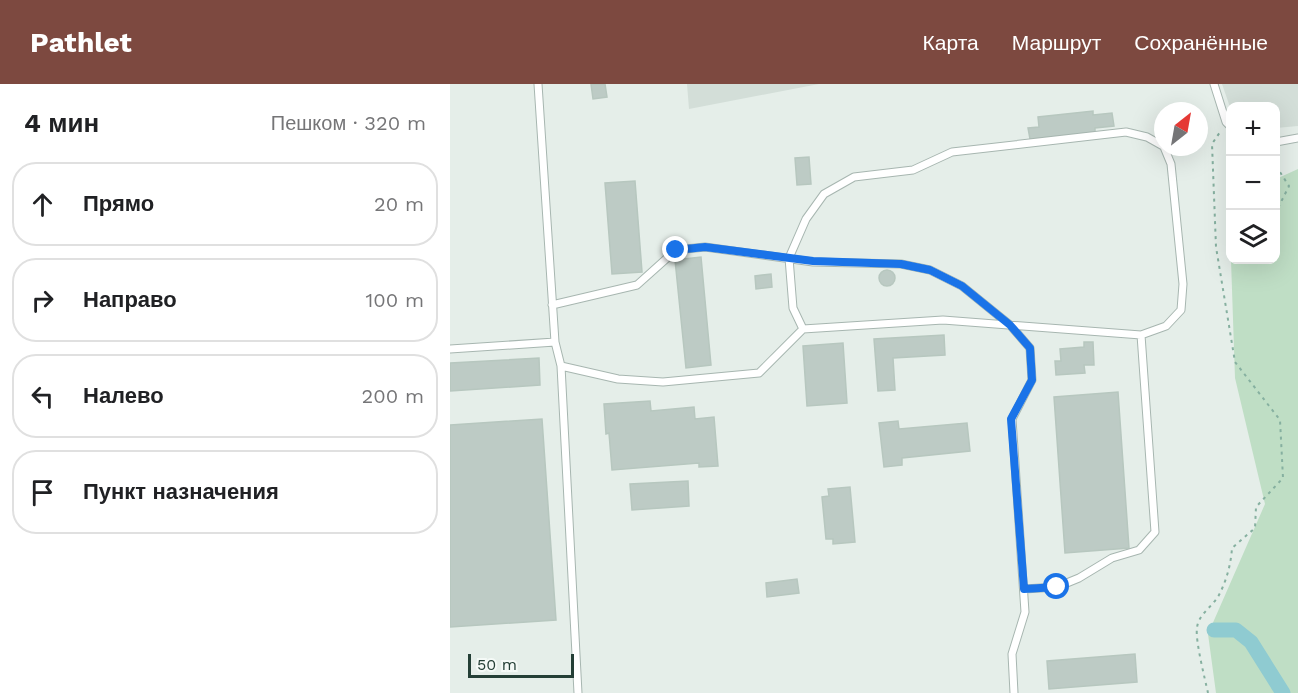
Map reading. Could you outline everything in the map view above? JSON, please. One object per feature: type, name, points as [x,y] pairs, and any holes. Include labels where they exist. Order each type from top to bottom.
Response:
[{"type":"lane","points":[[538,84],[555,342],[561,366],[578,693]]},
{"type":"lane","points":[[1214,84],[1226,118]]},
{"type":"lane","points":[[803,329],[793,308],[789,258],[806,219],[824,194],[854,177],[913,170],[952,152],[1126,132],[1147,137],[1154,141]]},
{"type":"lane","points":[[1280,140],[1298,138]]},
{"type":"lane","points":[[561,366],[618,379],[663,382],[759,373],[803,329],[943,320],[1141,335],[1166,326],[1181,310],[1183,284],[1171,164],[1167,156]]},
{"type":"lane","points":[[552,305],[637,285],[676,250],[705,247],[813,261],[901,264],[930,270],[962,286],[1010,325],[1030,348],[1032,380],[1011,419],[1025,612],[1012,654],[1014,693]]},
{"type":"lane","points":[[1024,589],[1057,587],[1079,578],[1112,558],[1139,550],[1155,532],[1141,335]]},
{"type":"lane","points":[[450,349],[555,342]]},
{"type":"path","points":[[1208,693],[1196,629],[1200,618],[1221,592],[1231,564],[1232,548],[1255,528],[1256,507],[1283,478],[1280,420],[1235,362],[1218,258],[1212,144],[1226,126]]},
{"type":"path","points":[[1280,172],[1289,186],[1280,203]]},
{"type":"shaded area","points":[[687,84],[819,84],[689,109]]},
{"type":"shaded area","points":[[1222,84],[1298,84],[1298,126],[1280,128],[1280,102],[1228,102]]},
{"type":"green space","points":[[1298,169],[1298,693],[1216,693],[1208,634],[1265,504],[1235,378],[1231,264],[1280,264],[1280,177]]},
{"type":"building","points":[[591,84],[605,84],[607,97],[593,99]]},
{"type":"building","points":[[1093,111],[1093,115],[1112,113],[1114,126],[1095,128],[1095,132],[1030,139],[1028,128],[1039,127],[1038,117]]},
{"type":"building","points":[[809,157],[811,184],[797,185],[795,158]]},
{"type":"building","points":[[635,181],[642,272],[612,274],[605,183]]},
{"type":"building","points":[[701,257],[711,365],[686,368],[675,260]]},
{"type":"building","points":[[887,270],[893,272],[895,278],[893,284],[887,286],[881,284],[879,278],[881,272]]},
{"type":"building","points":[[771,274],[772,287],[756,289],[755,276]]},
{"type":"building","points":[[944,335],[945,355],[893,358],[895,390],[878,391],[874,339]]},
{"type":"building","points":[[1084,342],[1093,342],[1094,365],[1084,365],[1085,373],[1056,375],[1055,361],[1061,361],[1060,349],[1084,347]]},
{"type":"building","points":[[843,343],[847,403],[807,406],[803,346]]},
{"type":"building","points":[[539,358],[540,385],[450,391],[450,363]]},
{"type":"building","points":[[1118,392],[1129,548],[1065,553],[1054,397]]},
{"type":"building","points":[[650,401],[651,411],[694,407],[695,419],[714,417],[718,466],[699,467],[699,463],[612,470],[604,404]]},
{"type":"building","points":[[542,419],[556,620],[450,627],[450,425]]},
{"type":"building","points":[[898,421],[899,429],[967,423],[970,451],[902,458],[902,465],[884,467],[879,423]]},
{"type":"building","points":[[688,481],[689,506],[632,510],[630,484]]},
{"type":"building","points":[[850,487],[855,542],[833,544],[833,539],[826,539],[822,497],[829,496],[828,489]]},
{"type":"building","points":[[797,579],[799,593],[767,597],[766,583]]},
{"type":"building","points":[[1135,654],[1137,682],[1049,689],[1047,661]]},
{"type":"waterway","points":[[1214,630],[1236,630],[1251,642],[1283,693]]},
{"type":"route","points":[[676,250],[705,247],[813,261],[901,264],[930,270],[962,286],[1010,325],[1030,348],[1032,380],[1011,419],[1024,589],[1057,587]]}]
